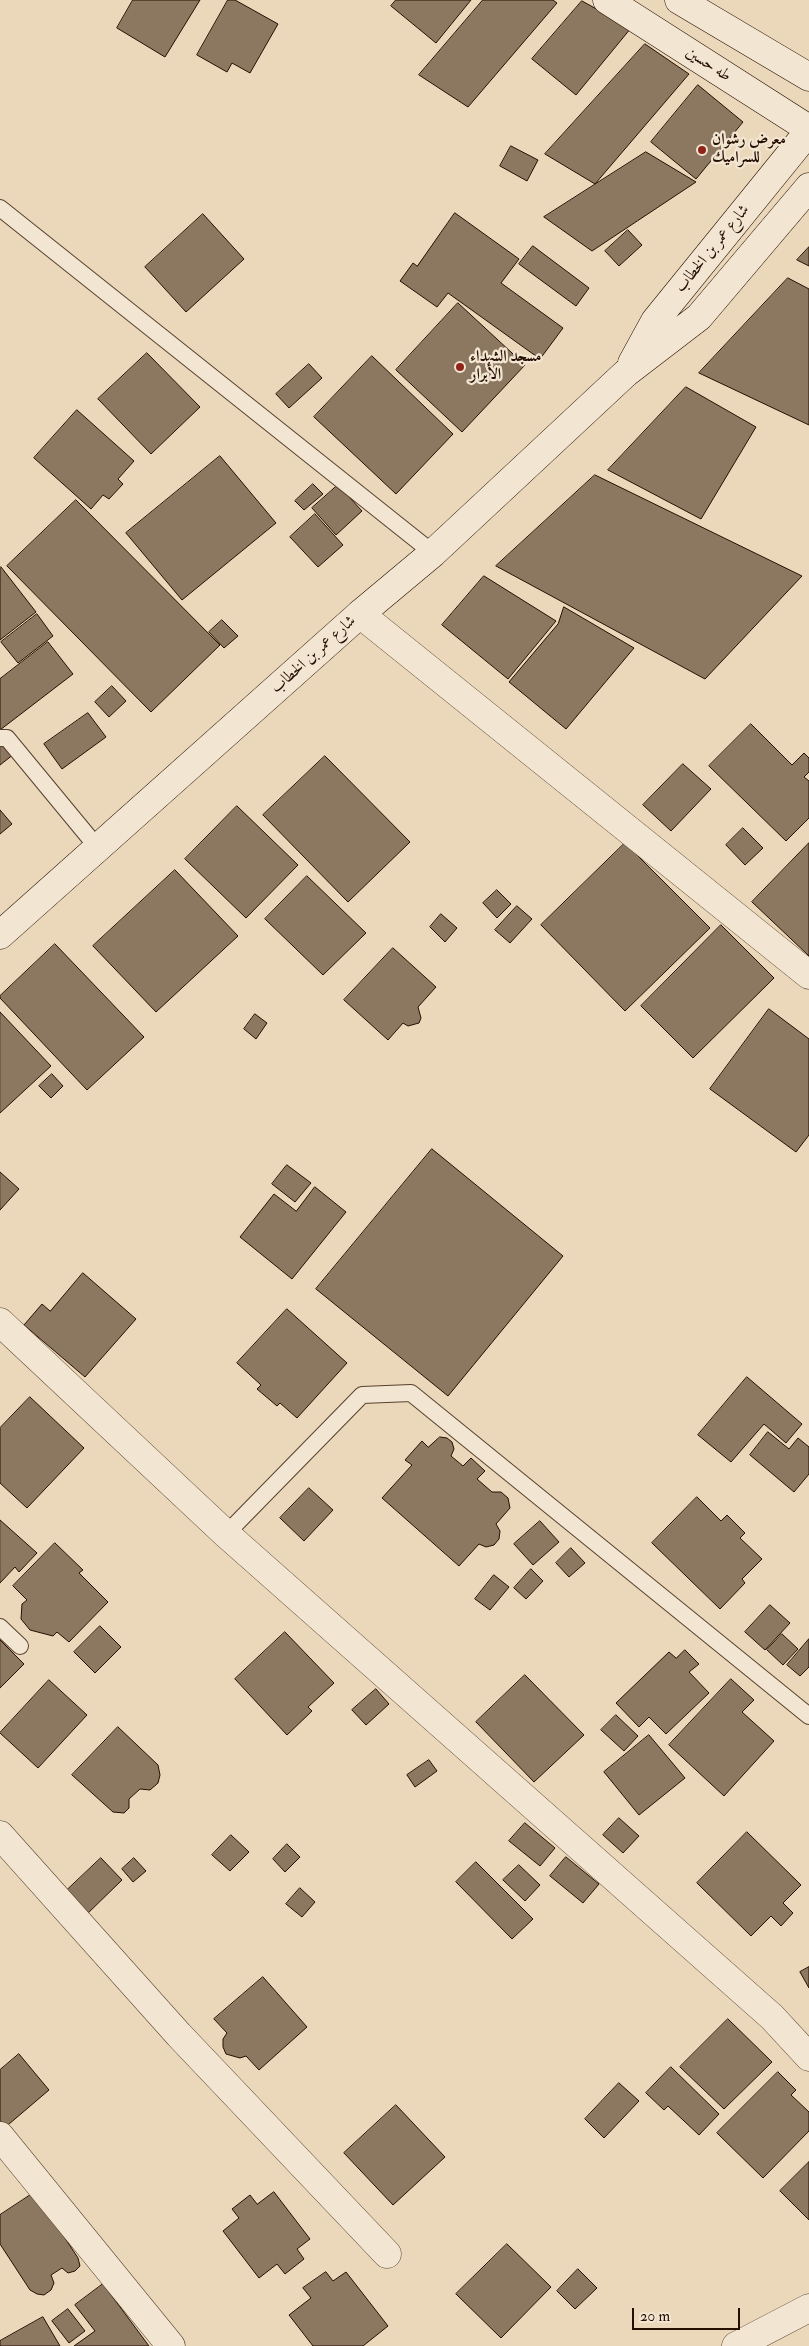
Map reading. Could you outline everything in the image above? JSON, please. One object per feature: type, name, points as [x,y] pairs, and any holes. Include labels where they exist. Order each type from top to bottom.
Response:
[{"type":"street","name":"طه حسين","points":[[607,0],[809,130]]},
{"type":"street","points":[[679,0],[809,77]]},
{"type":"street","name":"شارع عمر بن الخطاب","points":[[626,373],[655,321],[809,130]]},
{"type":"street","name":"شارع عمر بن الخطاب","points":[[0,935],[360,614],[433,553],[626,373],[699,317],[809,187]]},
{"type":"street","points":[[360,614],[809,975]]},
{"type":"street","points":[[0,1322],[226,1534],[772,2017],[809,2057]]},
{"type":"street","points":[[0,1835],[179,2035],[387,2254]]},
{"type":"street","points":[[0,2136],[171,2346]]},
{"type":"street","points":[[736,2346],[809,2308]]},
{"type":"lane","points":[[0,208],[433,553]]},
{"type":"lane","points":[[0,738],[7,738],[97,847]]},
{"type":"lane","points":[[226,1534],[362,1394],[411,1393],[809,1716]]},
{"type":"lane","points":[[0,1627],[20,1646]]},
{"type":"building","points":[[133,0],[200,0],[165,57],[117,28]]},
{"type":"building","points":[[228,0],[235,0],[278,24],[250,73],[232,63],[227,72],[197,55]]},
{"type":"building","points":[[396,0],[471,0],[436,43],[391,6]]},
{"type":"building","points":[[483,0],[553,0],[557,3],[468,107],[419,75]]},
{"type":"building","points":[[582,1],[631,28],[576,95],[532,59]]},
{"type":"building","points":[[645,44],[689,74],[595,184],[545,154]]},
{"type":"building","points":[[698,85],[743,122],[696,179],[651,142]]},
{"type":"building","points":[[511,146],[538,160],[527,181],[500,166]]},
{"type":"building","points":[[646,152],[696,182],[592,251],[544,217]]},
{"type":"building","points":[[455,213],[519,259],[501,283],[563,328],[540,359],[448,293],[437,307],[400,281],[413,263],[417,266]]},
{"type":"building","points":[[203,214],[244,259],[186,312],[145,267]]},
{"type":"building","points":[[628,230],[642,245],[619,266],[605,251]]},
{"type":"building","points":[[533,246],[589,288],[576,306],[519,264]]},
{"type":"building","points":[[809,247],[809,266],[797,260]]},
{"type":"building","points":[[788,278],[809,289],[809,425],[699,373]]},
{"type":"building","name":"مسجد الشهداء الأبرار","points":[[458,303],[525,365],[462,432],[396,370]]},
{"type":"building","points":[[147,353],[200,407],[151,454],[98,399]]},
{"type":"building","points":[[372,356],[453,434],[396,494],[314,417]]},
{"type":"building","points":[[309,364],[322,378],[289,408],[276,394]]},
{"type":"building","points":[[686,387],[756,427],[701,519],[608,470]]},
{"type":"building","points":[[77,410],[134,461],[118,479],[123,484],[109,499],[103,495],[91,509],[34,458]]},
{"type":"building","points":[[220,456],[276,523],[182,600],[126,533]]},
{"type":"building","points":[[595,475],[802,576],[705,679],[496,566]]},
{"type":"building","points":[[313,484],[323,494],[304,510],[295,501]]},
{"type":"building","points":[[338,485],[362,511],[336,535],[312,508]]},
{"type":"building","points":[[76,500],[220,645],[151,712],[7,566]]},
{"type":"building","points":[[315,514],[343,545],[318,567],[290,537]]},
{"type":"building","points":[[0,568],[36,612],[0,640]]},
{"type":"building","points":[[484,576],[556,621],[508,679],[442,625]]},
{"type":"building","points":[[564,607],[634,648],[566,729],[509,682],[558,624]]},
{"type":"building","points":[[37,614],[53,636],[18,663],[1,642]]},
{"type":"building","points":[[222,620],[238,636],[224,648],[209,632]]},
{"type":"building","points":[[48,642],[73,674],[0,730],[0,679]]},
{"type":"building","points":[[112,686],[126,701],[109,717],[95,702]]},
{"type":"building","points":[[88,713],[106,737],[62,769],[44,744]]},
{"type":"building","points":[[751,724],[792,765],[804,753],[809,758],[809,772],[804,777],[809,781],[809,818],[786,841],[709,766]]},
{"type":"building","points":[[0,743],[14,754],[0,765]]},
{"type":"building","points":[[325,756],[410,842],[348,902],[263,815]]},
{"type":"building","points":[[683,764],[711,789],[671,831],[643,805]]},
{"type":"building","points":[[237,806],[298,865],[246,918],[185,859]]},
{"type":"building","points":[[0,810],[12,824],[0,834]]},
{"type":"building","points":[[743,828],[763,848],[745,865],[726,845]]},
{"type":"building","points":[[625,843],[710,928],[625,1011],[541,925]]},
{"type":"building","points":[[809,843],[809,956],[752,902]]},
{"type":"building","points":[[175,870],[238,936],[156,1012],[93,946]]},
{"type":"building","points":[[307,876],[366,933],[323,975],[265,919]]},
{"type":"building","points":[[497,890],[511,904],[497,918],[483,903]]},
{"type":"building","points":[[517,906],[532,919],[510,943],[495,930]]},
{"type":"building","points":[[441,914],[457,928],[445,942],[430,927]]},
{"type":"building","points":[[721,925],[774,978],[693,1058],[641,1006]]},
{"type":"building","points":[[55,944],[144,1037],[87,1090],[0,998]]},
{"type":"building","points":[[393,948],[436,987],[418,1007],[421,1018],[419,1023],[408,1026],[403,1023],[388,1040],[344,1000]]},
{"type":"building","points":[[769,1009],[809,1039],[809,1135],[796,1152],[710,1089]]},
{"type":"building","points":[[0,1012],[51,1066],[0,1113]]},
{"type":"building","points":[[255,1014],[267,1023],[256,1039],[244,1029]]},
{"type":"building","points":[[52,1074],[63,1086],[51,1098],[39,1086]]},
{"type":"building","points":[[432,1149],[563,1256],[448,1396],[316,1289]]},
{"type":"building","points":[[287,1165],[311,1183],[295,1202],[272,1184]]},
{"type":"building","points":[[0,1172],[19,1189],[0,1210]]},
{"type":"building","points":[[315,1187],[346,1212],[292,1279],[240,1237],[274,1194],[296,1211]]},
{"type":"building","points":[[83,1273],[136,1319],[85,1377],[24,1325],[42,1304],[50,1311]]},
{"type":"building","points":[[287,1309],[347,1363],[297,1418],[280,1403],[277,1406],[257,1389],[261,1385],[237,1363]]},
{"type":"building","points":[[747,1377],[802,1424],[786,1443],[764,1424],[731,1462],[698,1435]]},
{"type":"building","points":[[30,1397],[84,1448],[27,1508],[0,1483],[0,1428]]},
{"type":"building","points":[[768,1432],[789,1449],[798,1438],[809,1447],[809,1474],[794,1492],[750,1455]]},
{"type":"building","points":[[440,1437],[447,1438],[452,1442],[454,1449],[451,1456],[463,1466],[471,1458],[485,1471],[477,1479],[492,1492],[501,1492],[508,1498],[510,1508],[496,1524],[500,1531],[499,1539],[494,1545],[486,1547],[479,1544],[459,1566],[382,1498],[412,1465],[405,1460],[422,1441],[428,1447]]},
{"type":"building","points":[[309,1488],[333,1510],[304,1541],[280,1518]]},
{"type":"building","points":[[697,1497],[721,1521],[727,1515],[745,1533],[740,1538],[762,1559],[742,1579],[745,1583],[720,1609],[652,1543]]},
{"type":"building","points":[[0,1520],[37,1553],[19,1572],[15,1567],[0,1583]]},
{"type":"building","points":[[540,1521],[559,1542],[533,1565],[514,1544]]},
{"type":"building","points":[[55,1543],[83,1570],[79,1573],[108,1602],[69,1642],[57,1632],[53,1636],[30,1630],[21,1619],[22,1604],[27,1600],[13,1586]]},
{"type":"building","points":[[571,1548],[585,1563],[569,1577],[556,1563]]},
{"type":"building","points":[[531,1569],[543,1581],[526,1599],[514,1588]]},
{"type":"building","points":[[494,1575],[509,1587],[490,1610],[475,1599]]},
{"type":"building","points":[[770,1605],[790,1623],[765,1650],[745,1632]]},
{"type":"building","points":[[100,1626],[121,1647],[95,1673],[74,1652]]},
{"type":"building","points":[[285,1632],[334,1683],[308,1707],[312,1711],[287,1735],[235,1679]]},
{"type":"building","points":[[782,1634],[798,1649],[783,1665],[767,1650]]},
{"type":"building","points":[[809,1639],[809,1667],[800,1676],[787,1665]]},
{"type":"building","points":[[0,1640],[24,1664],[0,1688]]},
{"type":"building","points":[[685,1650],[699,1664],[689,1672],[709,1693],[666,1734],[649,1717],[639,1727],[616,1703],[669,1652],[676,1658]]},
{"type":"building","points":[[525,1675],[584,1735],[534,1782],[476,1722]]},
{"type":"building","points":[[731,1679],[754,1700],[742,1712],[774,1741],[724,1796],[669,1745]]},
{"type":"building","points":[[49,1680],[87,1715],[38,1768],[0,1733]]},
{"type":"building","points":[[376,1689],[389,1704],[366,1725],[352,1710]]},
{"type":"building","points":[[616,1715],[638,1736],[624,1751],[601,1730]]},
{"type":"building","points":[[118,1727],[158,1765],[160,1775],[158,1783],[150,1790],[140,1789],[129,1799],[129,1808],[124,1813],[113,1812],[72,1775]]},
{"type":"building","points":[[649,1735],[685,1778],[639,1815],[604,1772]]},
{"type":"building","points":[[429,1760],[437,1771],[415,1787],[407,1775]]},
{"type":"building","points":[[619,1818],[639,1836],[623,1853],[603,1835]]},
{"type":"building","points":[[525,1823],[555,1848],[540,1866],[509,1841]]},
{"type":"building","points":[[747,1832],[801,1885],[783,1903],[793,1913],[781,1926],[771,1916],[751,1936],[697,1883]]},
{"type":"building","points":[[231,1835],[249,1852],[230,1871],[212,1855]]},
{"type":"building","points":[[287,1844],[300,1857],[285,1872],[273,1859]]},
{"type":"building","points":[[566,1857],[599,1884],[583,1903],[550,1876]]},
{"type":"building","points":[[101,1858],[122,1880],[85,1916],[64,1893]]},
{"type":"building","points":[[134,1858],[146,1871],[133,1882],[122,1869]]},
{"type":"building","points":[[476,1862],[533,1919],[512,1939],[456,1882]]},
{"type":"building","points":[[519,1865],[540,1885],[525,1901],[503,1880]]},
{"type":"building","points":[[300,1888],[315,1902],[302,1917],[286,1904]]},
{"type":"building","points":[[809,1967],[809,1988],[800,1972]]},
{"type":"building","points":[[263,1977],[307,2027],[259,2070],[246,2056],[240,2058],[226,2054],[223,2047],[223,2039],[227,2033],[214,2019]]},
{"type":"building","points":[[728,2019],[772,2062],[724,2109],[680,2067]]},
{"type":"building","points":[[19,2054],[49,2090],[2,2130],[0,2127],[0,2070]]},
{"type":"building","points":[[671,2067],[719,2114],[699,2135],[668,2106],[664,2110],[646,2093]]},
{"type":"building","points":[[778,2072],[796,2090],[791,2095],[809,2112],[809,2131],[763,2178],[717,2133]]},
{"type":"building","points":[[619,2083],[639,2101],[604,2138],[585,2119]]},
{"type":"building","points":[[396,2105],[445,2157],[393,2205],[344,2153]]},
{"type":"building","points":[[809,2162],[809,2220],[780,2191]]},
{"type":"building","points":[[35,2192],[78,2258],[80,2266],[75,2271],[68,2273],[62,2268],[51,2275],[54,2283],[51,2290],[44,2295],[30,2290],[0,2244],[0,2215]]},
{"type":"building","points":[[274,2192],[310,2239],[297,2249],[304,2259],[285,2274],[277,2264],[259,2278],[223,2231],[239,2218],[232,2209],[250,2195],[257,2204]]},
{"type":"building","points":[[507,2244],[551,2287],[501,2338],[456,2294]]},
{"type":"building","points":[[578,2269],[597,2288],[575,2309],[557,2291]]},
{"type":"building","points":[[326,2272],[333,2281],[346,2272],[388,2326],[363,2346],[313,2346],[289,2315],[311,2298],[303,2288]]},
{"type":"building","points":[[103,2284],[149,2346],[74,2346],[95,2331],[75,2305]]},
{"type":"building","points":[[68,2309],[85,2331],[69,2343],[52,2321]]},
{"type":"building","points":[[43,2317],[60,2346],[0,2346],[0,2341]]},
{"type":"place","name":"معرض رشوان للسراميك","points":[[702,150]]},
{"type":"place","name":"مسجد الشهداء الأبرار","points":[[460,367]]}]
